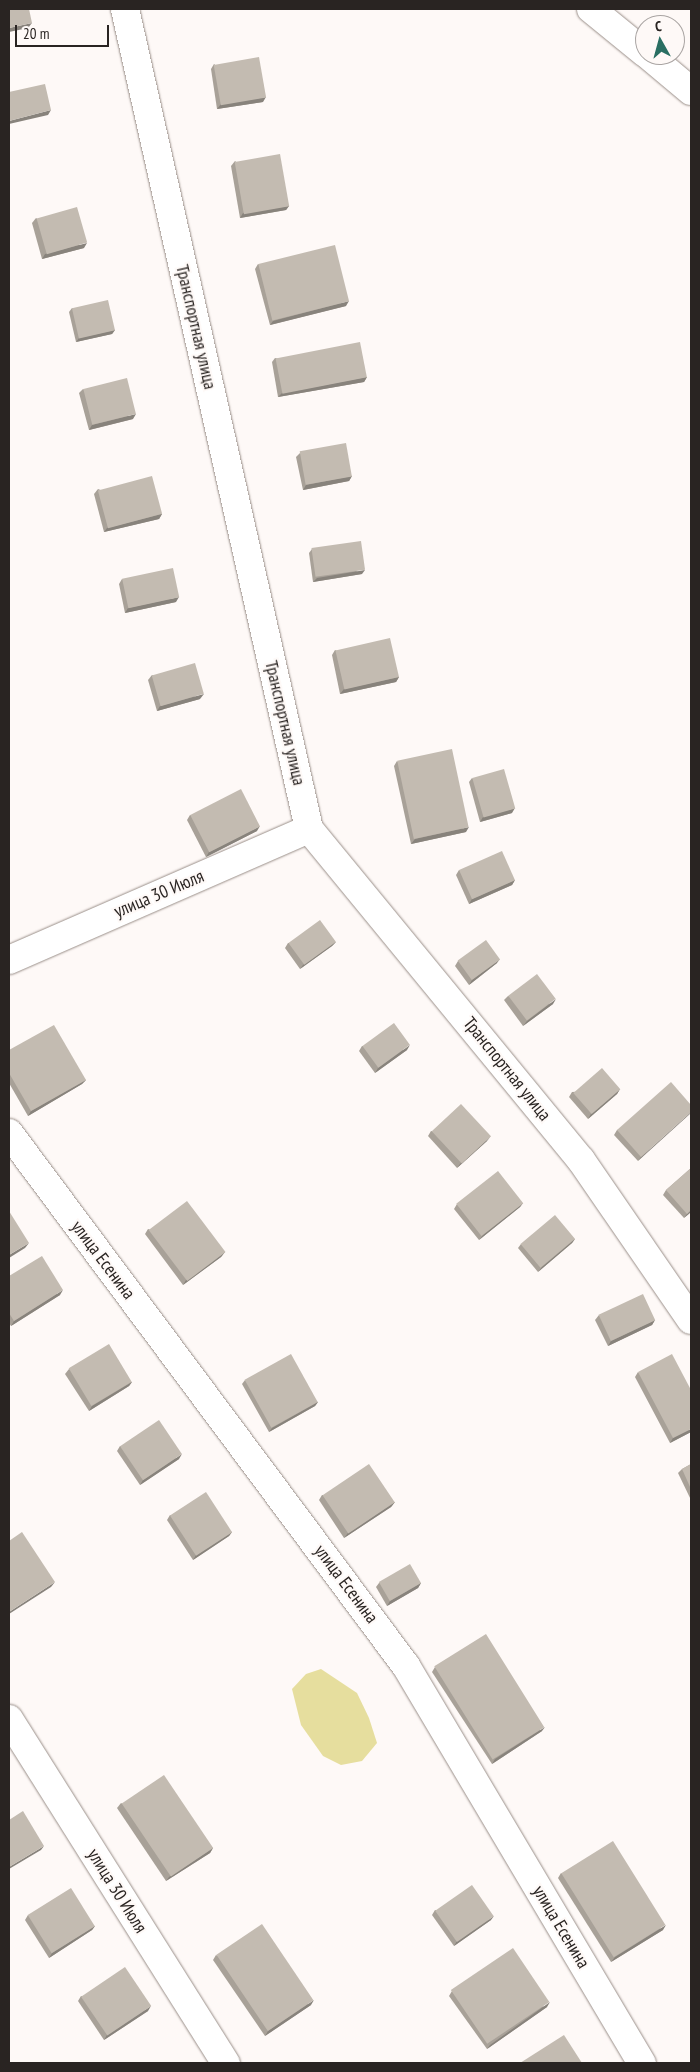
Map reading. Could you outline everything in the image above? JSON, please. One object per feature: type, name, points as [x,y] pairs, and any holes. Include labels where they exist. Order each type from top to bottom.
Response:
[{"type":"street","name":"Транспортная улица","points":[[125,9],[309,829],[582,1160],[691,1320]]},
{"type":"street","points":[[591,9],[635,45]]},
{"type":"street","points":[[660,65],[691,90]]},
{"type":"street","name":"улица 30 Июля","points":[[9,960],[309,829]]},
{"type":"street","name":"улица Есенина","points":[[9,1133],[406,1666],[642,2063]]},
{"type":"street","name":"улица 30 Июля","points":[[9,1719],[226,2063]]},
{"type":"shaded area","points":[[321,1669],[357,1693],[369,1718],[377,1743],[362,1761],[341,1765],[323,1756],[301,1725],[292,1689],[306,1674]]},
{"type":"building","points":[[9,9],[29,9],[32,23],[9,28]]},
{"type":"building","points":[[259,57],[266,97],[221,105],[214,65]]},
{"type":"building","points":[[45,84],[51,110],[9,121],[9,92]]},
{"type":"building","points":[[280,154],[289,206],[244,214],[235,162]]},
{"type":"building","points":[[77,207],[87,243],[47,254],[37,219]]},
{"type":"building","points":[[335,245],[349,301],[272,320],[258,264]]},
{"type":"building","points":[[108,300],[115,330],[79,339],[72,308]]},
{"type":"building","points":[[360,342],[367,377],[282,394],[276,358]]},
{"type":"building","points":[[127,378],[136,414],[92,425],[83,389]]},
{"type":"building","points":[[346,443],[352,476],[306,485],[300,451]]},
{"type":"building","points":[[152,476],[162,514],[108,528],[98,490]]},
{"type":"building","points":[[361,541],[365,570],[316,577],[311,548]]},
{"type":"building","points":[[173,568],[179,597],[128,608],[122,579]]},
{"type":"building","points":[[390,638],[399,677],[344,690],[335,651]]},
{"type":"building","points":[[195,663],[204,694],[161,706],[152,675]]},
{"type":"building","points":[[452,749],[469,827],[414,839],[397,761]]},
{"type":"building","points":[[504,769],[515,808],[484,818],[472,778]]},
{"type":"building","points":[[241,789],[260,826],[209,852],[190,815]]},
{"type":"building","points":[[502,851],[515,880],[472,899],[459,870]]},
{"type":"building","points":[[320,920],[336,942],[304,965],[288,943]]},
{"type":"building","points":[[486,940],[500,959],[472,980],[458,961]]},
{"type":"building","points":[[537,974],[556,999],[527,1020],[508,996]]},
{"type":"building","points":[[394,1023],[410,1045],[378,1068],[362,1046]]},
{"type":"building","points":[[54,1025],[86,1080],[31,1111],[9,1073],[9,1050]]},
{"type":"building","points":[[602,1068],[620,1089],[592,1114],[573,1093]]},
{"type":"building","points":[[671,1082],[691,1105],[691,1112],[641,1157],[617,1130]]},
{"type":"building","points":[[461,1104],[491,1136],[462,1163],[432,1131]]},
{"type":"building","points":[[691,1168],[691,1210],[687,1214],[666,1190]]},
{"type":"building","points":[[498,1171],[523,1203],[481,1236],[456,1204]]},
{"type":"building","points":[[187,1201],[226,1252],[187,1281],[149,1230]]},
{"type":"building","points":[[9,1211],[29,1243],[9,1255]]},
{"type":"building","points":[[555,1215],[575,1239],[540,1268],[521,1244]]},
{"type":"building","points":[[42,1256],[63,1290],[14,1321],[9,1313],[9,1276]]},
{"type":"building","points":[[643,1294],[655,1320],[611,1341],[599,1315]]},
{"type":"building","points":[[109,1344],[132,1382],[91,1406],[69,1368]]},
{"type":"building","points":[[291,1354],[318,1402],[271,1428],[245,1380]]},
{"type":"building","points":[[672,1354],[691,1390],[691,1429],[673,1438],[638,1372]]},
{"type":"building","points":[[159,1420],[182,1454],[143,1480],[120,1446]]},
{"type":"building","points":[[369,1464],[395,1502],[348,1533],[323,1495]]},
{"type":"building","points":[[691,1464],[691,1489],[682,1469]]},
{"type":"building","points":[[206,1492],[232,1532],[196,1556],[170,1515]]},
{"type":"building","points":[[22,1532],[55,1582],[9,1612],[9,1541]]},
{"type":"building","points":[[410,1564],[421,1583],[390,1601],[379,1582]]},
{"type":"building","points":[[486,1634],[544,1727],[493,1760],[434,1666]]},
{"type":"building","points":[[164,1775],[213,1848],[171,1876],[122,1804]]},
{"type":"building","points":[[23,1811],[44,1846],[9,1867],[9,1820]]},
{"type":"building","points":[[613,1841],[665,1925],[614,1957],[561,1873]]},
{"type":"building","points":[[472,1885],[494,1916],[457,1942],[435,1911]]},
{"type":"building","points":[[71,1888],[95,1926],[52,1953],[28,1915]]},
{"type":"building","points":[[262,1924],[313,2000],[268,2031],[216,1955]]},
{"type":"building","points":[[513,1948],[549,2002],[487,2044],[451,1990]]},
{"type":"building","points":[[125,1967],[151,2006],[107,2036],[81,1997]]},
{"type":"building","points":[[564,2035],[582,2063],[520,2063]]}]
